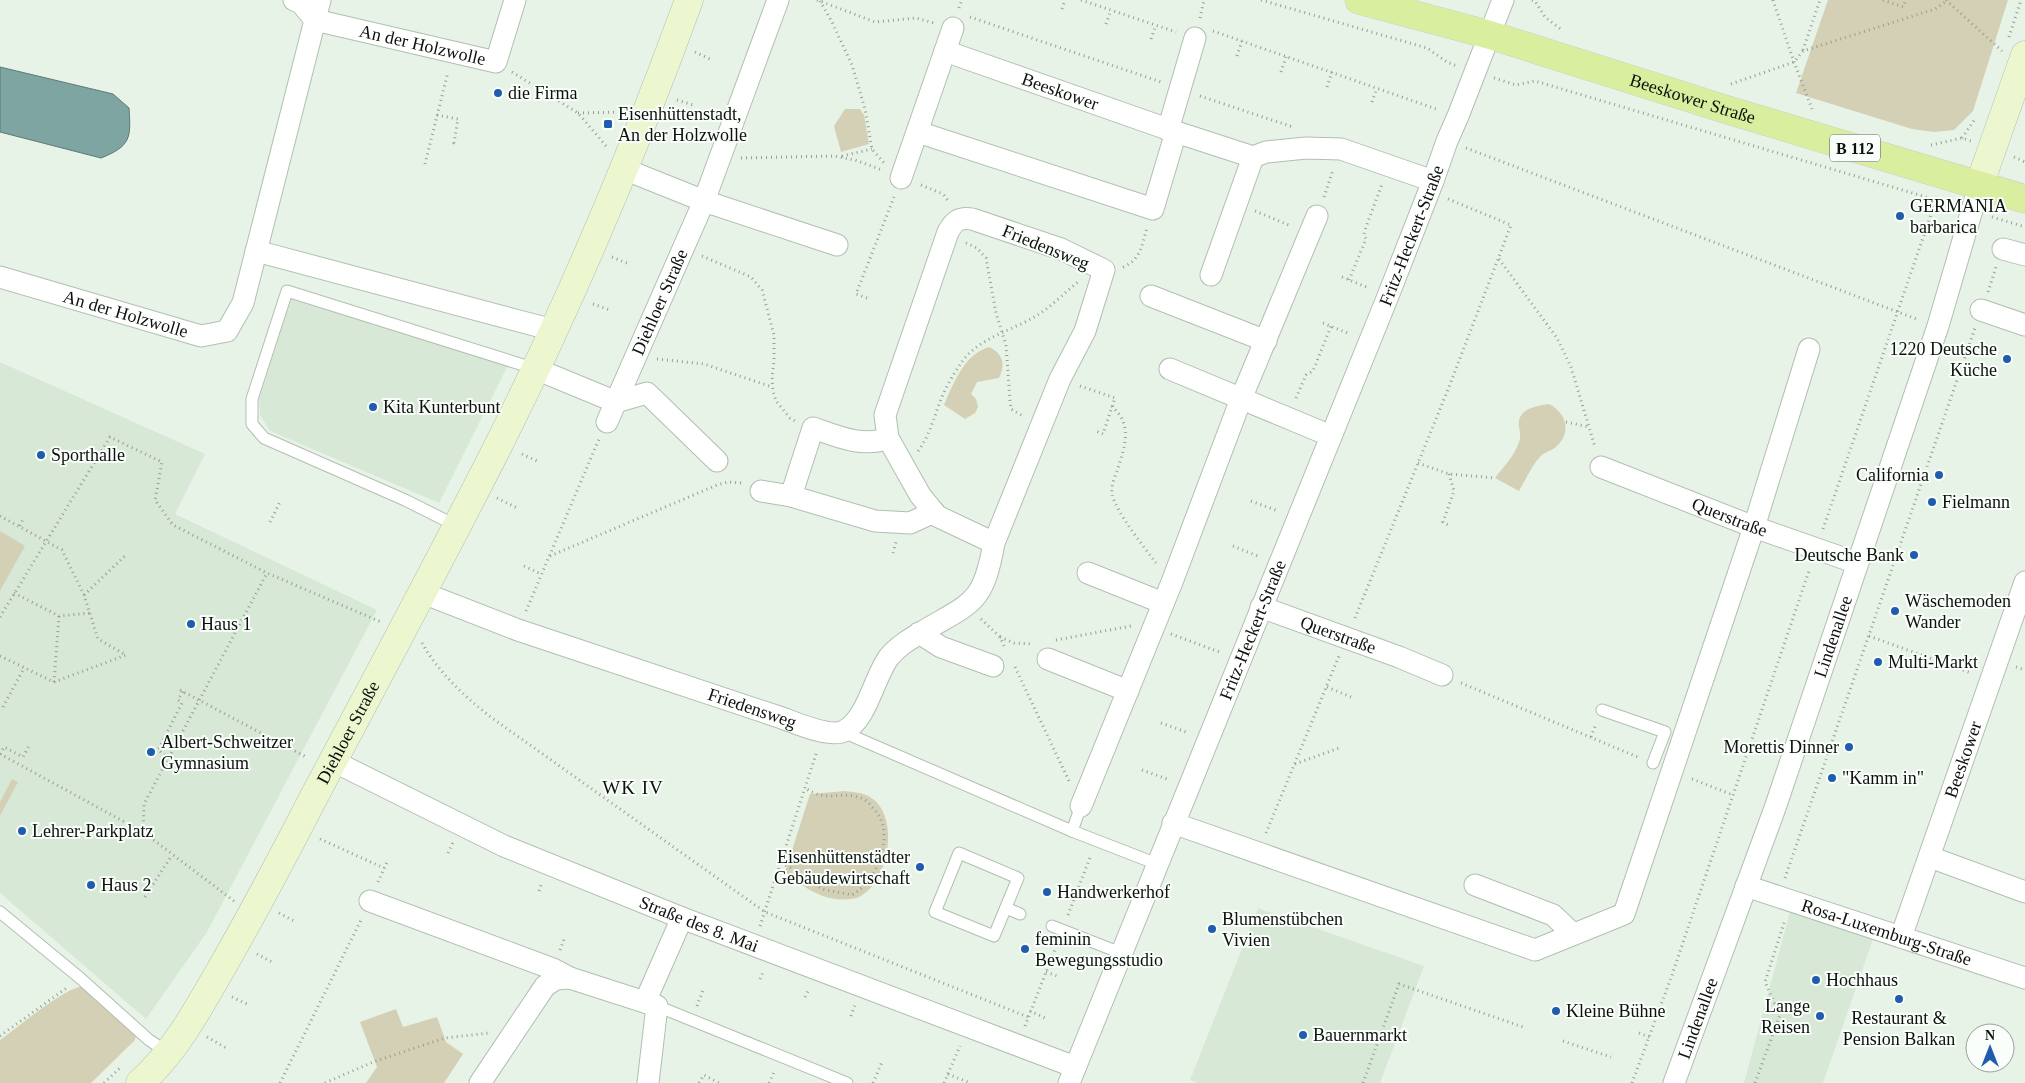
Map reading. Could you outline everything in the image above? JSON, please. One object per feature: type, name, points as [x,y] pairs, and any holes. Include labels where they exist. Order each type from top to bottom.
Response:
[{"type":"main road","name":"Beeskower Straße","points":[[1359,0],[1490,35],[1731,111],[1824,138],[1940,188],[1975,198],[2022,198]]},
{"type":"street","points":[[294,0],[318,10]]},
{"type":"street","name":"An der Holzwolle","points":[[0,277],[201,336],[227,331],[243,302],[318,10],[453,52],[496,62],[515,0]]},
{"type":"street","name":"Diehloer Straße","points":[[131,1074],[167,1052],[187,1027],[253,913],[323,761],[411,635],[422,593],[536,369],[624,169],[689,0]]},
{"type":"street","name":"Diehloer Straße","points":[[607,422],[704,201],[778,0]]},
{"type":"street","name":"Fritz-Heckert-Straße","points":[[1072,1075],[1370,342],[1503,0]]},
{"type":"street","points":[[901,178],[945,51],[960,22]]},
{"type":"street","points":[[918,132],[1153,208],[1180,89],[1196,32]]},
{"type":"street","name":"Beeskower","points":[[945,51],[1172,131]]},
{"type":"street","points":[[1975,198],[2023,62]]},
{"type":"street","points":[[1172,131],[1252,157],[1266,152],[1312,148],[1341,149],[1389,165],[1431,186]]},
{"type":"street","points":[[1211,276],[1252,157]]},
{"type":"street","points":[[624,169],[704,201],[837,245]]},
{"type":"street","name":"Lindenallee","points":[[1674,1083],[1775,808],[1938,326],[1975,198]]},
{"type":"street","points":[[962,218],[954,222],[946,237],[885,415],[888,438],[920,495],[934,512],[938,516],[994,543]]},
{"type":"street","name":"Friedensweg","points":[[422,593],[518,630],[833,732],[852,725],[862,711],[888,659],[897,648],[919,633],[966,608],[980,593],[989,572],[994,543],[1060,379],[1086,331],[1104,270],[1061,250],[972,219],[962,218]]},
{"type":"street","points":[[1081,806],[1172,582],[1241,399],[1314,225]]},
{"type":"street","points":[[2003,249],[2025,256]]},
{"type":"street","points":[[256,250],[553,330]]},
{"type":"street","points":[[1151,296],[1266,341]]},
{"type":"street","points":[[1981,310],[2025,324]]},
{"type":"street","points":[[1174,823],[1535,950],[1624,914],[1662,767],[1754,527],[1809,350]]},
{"type":"street","points":[[536,369],[616,402],[647,393],[718,460]]},
{"type":"street","points":[[1170,369],[1331,436]]},
{"type":"street","points":[[791,496],[813,428],[854,441],[879,442],[888,438]]},
{"type":"street","name":"Querstraße","points":[[1601,467],[1754,527],[1858,563]]},
{"type":"street","points":[[761,492],[791,496],[875,521],[910,523],[934,512]]},
{"type":"street","points":[[1088,573],[1163,602]]},
{"type":"street","name":"Beeskower","points":[[1902,938],[2025,582]]},
{"type":"street","name":"Querstraße","points":[[1262,607],[1399,657],[1442,675]]},
{"type":"street","points":[[919,633],[941,647],[1005,661]]},
{"type":"street","points":[[1045,647],[1128,691]]},
{"type":"street","name":"Straße des 8. Mai","points":[[323,761],[504,846],[682,918],[969,1028],[1072,1075]]},
{"type":"street","points":[[1930,857],[2025,892]]},
{"type":"street","points":[[1475,885],[1553,915],[1573,934]]},
{"type":"street","name":"Rosa-Luxemburg-Straße","points":[[1746,886],[2025,978]]},
{"type":"street","points":[[370,901],[553,969],[570,978],[651,1004]]},
{"type":"street","points":[[648,1083],[651,1004],[682,918]]},
{"type":"street","points":[[480,1083],[545,986],[556,980],[570,978]]},
{"type":"lane","points":[[457,526],[405,500],[264,438],[252,424],[252,399],[287,291],[536,369]]},
{"type":"lane","points":[[1602,710],[1665,732],[1662,767]]},
{"type":"lane","points":[[833,732],[1072,831],[1157,864]]},
{"type":"lane","points":[[1072,831],[1081,806]]},
{"type":"lane","points":[[959,854],[1018,878],[1006,908],[994,936],[935,912],[959,854]]},
{"type":"lane","points":[[1006,908],[1020,914]]},
{"type":"lane","points":[[0,912],[80,978],[149,1040],[167,1052]]},
{"type":"lane","points":[[1052,926],[1121,954]]},
{"type":"lane","points":[[651,1004],[847,1083]]},
{"type":"path","points":[[818,0],[875,22],[916,18],[960,22],[1180,89],[1308,132],[1312,137],[1312,148]]},
{"type":"path","points":[[818,0],[832,22],[852,66],[865,109],[872,150],[901,178]]},
{"type":"path","points":[[1062,8],[1065,0]]},
{"type":"path","points":[[1081,0],[1156,25],[1242,41],[1458,116]]},
{"type":"path","points":[[1196,32],[1204,0]]},
{"type":"path","points":[[1261,0],[1427,48],[1447,62],[1516,85],[1535,81],[1975,198],[2012,223],[2025,227]]},
{"type":"path","points":[[1534,0],[1545,17],[1568,35]]},
{"type":"path","points":[[1773,0],[1812,108]]},
{"type":"path","points":[[1731,84],[1794,62],[1803,50],[1820,0]]},
{"type":"path","points":[[1882,0],[1903,8],[1906,0]]},
{"type":"path","points":[[1803,50],[1935,9],[1947,0],[2023,62]]},
{"type":"path","points":[[1106,24],[1111,10]]},
{"type":"path","points":[[1151,39],[1156,25]]},
{"type":"path","points":[[1237,56],[1242,41]]},
{"type":"path","points":[[425,164],[453,52]]},
{"type":"path","points":[[1281,72],[1286,57]]},
{"type":"path","points":[[496,62],[578,113],[607,147],[610,138]]},
{"type":"path","points":[[1326,87],[1332,72]]},
{"type":"path","points":[[1722,82],[1740,87]]},
{"type":"path","points":[[1372,102],[1377,88]]},
{"type":"path","points":[[1803,106],[1821,111]]},
{"type":"path","points":[[578,113],[620,112],[617,120]]},
{"type":"path","points":[[437,115],[458,119],[454,143],[458,144]]},
{"type":"path","points":[[1923,146],[1962,138],[1994,148],[2025,162]]},
{"type":"path","points":[[1447,141],[1897,313],[1938,326]]},
{"type":"path","points":[[1236,203],[1314,225],[1341,149]]},
{"type":"path","points":[[839,157],[872,150]]},
{"type":"path","points":[[720,158],[834,156],[855,160],[943,194],[962,218]]},
{"type":"path","points":[[1349,280],[1366,239],[1364,234],[1366,227],[1389,165]]},
{"type":"path","points":[[867,298],[856,294],[901,178]]},
{"type":"path","points":[[1258,853],[1418,463],[1511,225],[1431,186]]},
{"type":"path","points":[[1632,1083],[1733,795],[1940,188]]},
{"type":"path","points":[[1755,1083],[1780,1015],[1765,982],[1785,922],[1779,896],[1981,310],[2022,198]]},
{"type":"path","points":[[901,462],[917,452],[926,441],[941,399],[966,357],[1001,333],[1038,315],[1078,282],[1104,270],[1117,269],[1132,264],[1136,259],[1153,208]]},
{"type":"path","points":[[946,237],[977,248],[986,258],[996,313],[1006,345],[1008,392],[1012,409],[1027,418],[1043,423]]},
{"type":"path","points":[[683,247],[751,277],[762,290],[774,335],[772,387],[776,401]]},
{"type":"path","points":[[612,257],[629,264]]},
{"type":"path","points":[[1499,259],[1558,338],[1571,367],[1601,467]]},
{"type":"path","points":[[1342,276],[1388,296]]},
{"type":"path","points":[[593,304],[610,310]]},
{"type":"path","points":[[1323,323],[1370,342]]},
{"type":"path","points":[[1287,418],[1306,375],[1312,371],[1331,326]]},
{"type":"path","points":[[634,361],[654,358],[704,364],[772,387]]},
{"type":"path","points":[[1060,379],[1115,398],[1103,434],[1096,431]]},
{"type":"path","points":[[1112,406],[1122,419],[1126,435],[1123,453],[1113,480],[1112,494],[1133,531],[1172,582]]},
{"type":"path","points":[[518,630],[607,422]]},
{"type":"path","points":[[1566,422],[1589,427]]},
{"type":"path","points":[[0,617],[110,437],[162,462],[156,500],[173,525],[267,573],[411,635],[466,697],[492,718],[765,912],[1028,1017]]},
{"type":"path","points":[[522,454],[539,462]]},
{"type":"path","points":[[1418,463],[1449,474],[1495,478]]},
{"type":"path","points":[[1449,474],[1454,491],[1443,522],[1450,526]]},
{"type":"path","points":[[550,556],[722,484],[738,482],[748,484],[761,492]]},
{"type":"path","points":[[497,498],[517,508]]},
{"type":"path","points":[[270,522],[281,500]]},
{"type":"path","points":[[1251,501],[1297,518]]},
{"type":"path","points":[[0,516],[62,550],[84,595],[98,639],[126,655],[54,682],[0,656]]},
{"type":"path","points":[[20,526],[24,517]]},
{"type":"path","points":[[1233,546],[1279,564]]},
{"type":"path","points":[[84,595],[127,554]]},
{"type":"path","points":[[524,566],[541,574]]},
{"type":"path","points":[[143,832],[144,804],[267,573]]},
{"type":"path","points":[[14,593],[59,616],[90,613]]},
{"type":"path","points":[[966,608],[983,620],[1000,637],[1014,644],[1045,647],[1132,626],[1153,628],[1240,660]]},
{"type":"path","points":[[54,682],[59,616]]},
{"type":"path","points":[[1869,636],[1990,680]]},
{"type":"path","points":[[1000,637],[1005,661],[1081,806]]},
{"type":"path","points":[[4,707],[24,668]]},
{"type":"path","points":[[1442,675],[1733,795]]},
{"type":"path","points":[[1327,686],[1351,697]]},
{"type":"path","points":[[169,758],[158,750],[182,703],[178,700],[181,691],[323,761]]},
{"type":"path","points":[[1161,723],[1207,741]]},
{"type":"path","points":[[753,945],[805,788],[833,732]]},
{"type":"path","points":[[29,746],[22,757],[4,747],[0,754],[143,832],[236,903],[240,894]]},
{"type":"path","points":[[1294,764],[1339,748]]},
{"type":"path","points":[[1142,770],[1188,788]]},
{"type":"path","points":[[781,863],[822,889],[852,895],[864,888],[879,862],[884,834],[883,821],[867,802],[858,796],[817,796],[805,788]]},
{"type":"path","points":[[320,839],[384,868]]},
{"type":"path","points":[[145,897],[172,854]]},
{"type":"path","points":[[1078,890],[1093,896]]},
{"type":"path","points":[[280,1083],[370,901]]},
{"type":"path","points":[[279,912],[294,921]]},
{"type":"path","points":[[255,953],[272,962]]},
{"type":"path","points":[[1046,972],[1060,977]]},
{"type":"path","points":[[0,1036],[80,978]]},
{"type":"path","points":[[1363,1083],[1399,984],[1526,1028]]},
{"type":"path","points":[[229,996],[249,1005]]},
{"type":"path","points":[[1030,1012],[1044,1018]]},
{"type":"path","points":[[944,1083],[969,1028]]},
{"type":"path","points":[[325,1083],[373,1062],[445,1038],[514,1030]]},
{"type":"path","points":[[1639,1033],[1649,1037]]},
{"type":"path","points":[[205,1036],[226,1048]]},
{"type":"path","points":[[1563,1041],[1611,1057]]},
{"type":"path","points":[[873,1083],[882,1062]]},
{"type":"path","points":[[104,1083],[131,1074]]},
{"type":"path","points":[[948,1074],[970,1083]]},
{"type":"path","points":[[699,1083],[704,1075],[719,1083]]},
{"type":"shaded area","points":[[1828,0],[2008,0],[1973,111],[1954,130],[1934,132],[1912,129],[1796,93]]},
{"type":"shaded area","points":[[845,109],[860,109],[864,115],[869,144],[841,152],[834,126]]},
{"type":"shaded area","name":"Kita Kunterbunt","points":[[291,299],[507,367],[439,503],[270,431],[260,415],[259,399]]},
{"type":"shaded area","points":[[989,347],[1002,360],[1001,373],[999,378],[977,382],[971,394],[976,399],[978,407],[975,413],[965,419],[944,405],[966,363],[980,351]]},
{"type":"shaded area","name":"Albert-Schweitzer Gymnasium","points":[[0,362],[205,454],[175,514],[377,610],[207,932],[146,1019],[0,893]]},
{"type":"shaded area","points":[[1549,404],[1555,407],[1563,417],[1566,428],[1565,433],[1558,445],[1543,454],[1536,462],[1519,491],[1495,478],[1517,447],[1520,438],[1519,421],[1521,416],[1528,409]]},
{"type":"shaded area","points":[[0,531],[25,546],[0,591]]},
{"type":"shaded area","points":[[12,779],[18,782],[0,816],[0,802]]},
{"type":"shaded area","points":[[845,791],[868,796],[878,804],[885,816],[888,830],[888,846],[885,862],[871,888],[861,896],[841,900],[814,892],[785,872],[810,794]]},
{"type":"shaded area","name":"Bauernmarkt","points":[[1258,908],[1424,966],[1380,1083],[1198,1083],[1190,1080]]},
{"type":"shaded area","points":[[1791,908],[1873,939],[1823,1083],[1744,1083]]},
{"type":"shaded area","points":[[82,986],[136,1035],[135,1040],[91,1083],[0,1083],[0,1040],[52,1002],[73,989]]},
{"type":"shaded area","points":[[396,1009],[403,1027],[437,1017],[446,1042],[463,1054],[444,1083],[366,1083],[377,1067],[360,1022]]},
{"type":"water","points":[[0,67],[113,94],[129,108],[130,127],[124,145],[101,158],[0,132]]},
{"type":"place","name":"die Firma","points":[[498,93]]},
{"type":"place","name":"Eisenhüttenstadt, An der Holzwolle","points":[[608,124]]},
{"type":"place","name":"GERMANIA barbarica","points":[[1900,216]]},
{"type":"place","name":"1220 Deutsche Küche","points":[[2007,359]]},
{"type":"place","name":"Kita Kunterbunt","points":[[373,407]]},
{"type":"place","name":"Sporthalle","points":[[41,455]]},
{"type":"place","name":"California","points":[[1939,475]]},
{"type":"place","name":"Fielmann","points":[[1932,502]]},
{"type":"place","name":"Deutsche Bank","points":[[1914,555]]},
{"type":"place","name":"Wäschemoden Wander","points":[[1895,611]]},
{"type":"place","name":"Haus 1","points":[[191,624]]},
{"type":"place","name":"Multi-Markt","points":[[1878,662]]},
{"type":"place","name":"Morettis Dinner","points":[[1849,747]]},
{"type":"place","name":"Albert-Schweitzer Gymnasium","points":[[151,752]]},
{"type":"place","name":"\"Kamm in\"","points":[[1832,778]]},
{"type":"place","name":"Lehrer-Parkplatz","points":[[22,831]]},
{"type":"place","name":"Eisenhüttenstädter Gebäudewirtschaft","points":[[920,867]]},
{"type":"place","name":"Haus 2","points":[[91,885]]},
{"type":"place","name":"Handwerkerhof","points":[[1047,892]]},
{"type":"place","name":"Blumenstübchen Vivien","points":[[1212,929]]},
{"type":"place","name":"feminin Bewegungsstudio","points":[[1025,949]]},
{"type":"place","name":"Hochhaus","points":[[1816,980]]},
{"type":"place","name":"Restaurant & Pension Balkan","points":[[1899,999]]},
{"type":"place","name":"Kleine Bühne","points":[[1556,1011]]},
{"type":"place","name":"Lange Reisen","points":[[1820,1016]]},
{"type":"place","name":"Bauernmarkt","points":[[1303,1035]]},
{"type":"district","name":"WK IV","points":[[633,787]]}]
